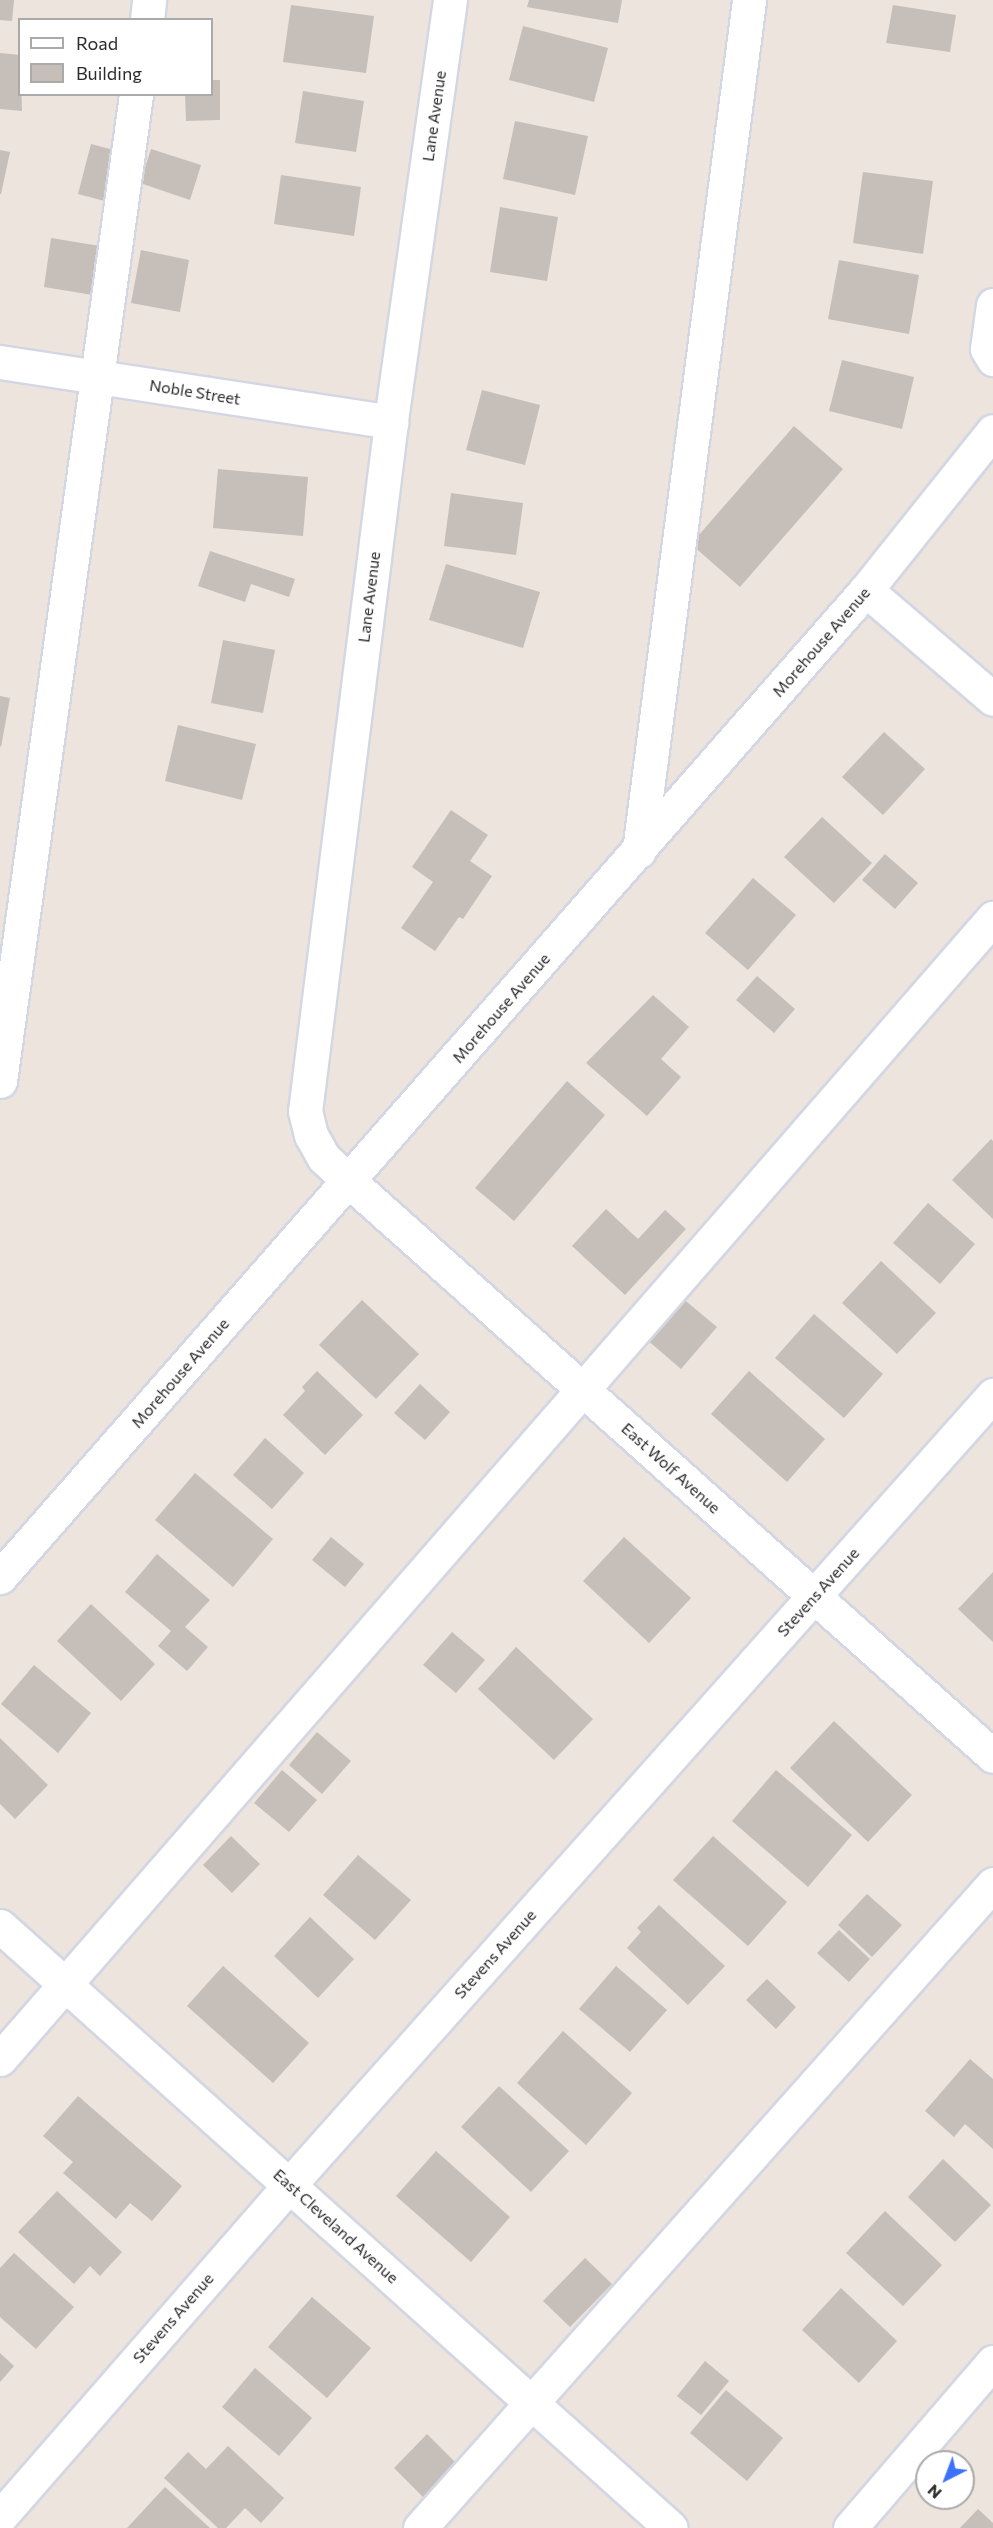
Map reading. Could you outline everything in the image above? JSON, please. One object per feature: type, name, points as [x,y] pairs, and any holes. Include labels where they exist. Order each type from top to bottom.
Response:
[{"type":"street","points":[[147,18],[149,0]]},
{"type":"street","name":"Lane Avenue","points":[[349,1181],[324,1158],[311,1135],[305,1111],[391,422],[450,0]]},
{"type":"street","points":[[639,851],[749,0]]},
{"type":"street","points":[[0,1081],[136,96]]},
{"type":"street","points":[[993,305],[987,349],[993,359]]},
{"type":"street","name":"Noble Street","points":[[0,362],[391,422]]},
{"type":"street","name":"Morehouse Avenue","points":[[0,1577],[866,590],[993,431]]},
{"type":"street","points":[[866,590],[993,699]]},
{"type":"street","points":[[0,2059],[67,1985],[993,918]]},
{"type":"street","name":"East Wolf Avenue","points":[[349,1181],[993,1756]]},
{"type":"street","name":"Stevens Avenue","points":[[0,2517],[290,2184],[993,1395]]},
{"type":"street","points":[[420,2528],[993,1884]]},
{"type":"street","name":"East Cleveland Avenue","points":[[0,1926],[671,2528]]},
{"type":"street","points":[[850,2528],[993,2362]]},
{"type":"building","points":[[0,0],[14,0],[12,21],[0,20]]},
{"type":"building","points":[[529,0],[622,0],[618,23],[527,7]]},
{"type":"building","points":[[291,5],[374,16],[366,73],[283,62]]},
{"type":"building","points":[[893,5],[956,15],[950,52],[886,43]]},
{"type":"building","points":[[523,26],[608,48],[594,102],[509,80]]},
{"type":"building","points":[[0,53],[18,55],[18,96],[21,96],[22,111],[0,109]]},
{"type":"building","points":[[213,80],[220,80],[220,120],[186,121],[185,96],[213,96]]},
{"type":"building","points":[[303,91],[364,101],[356,152],[295,143]]},
{"type":"building","points":[[515,121],[588,136],[575,195],[503,179]]},
{"type":"building","points":[[91,144],[125,153],[112,203],[78,194]]},
{"type":"building","points":[[151,149],[201,165],[190,200],[140,183]]},
{"type":"building","points":[[0,150],[10,152],[1,194],[0,194]]},
{"type":"building","points":[[863,172],[933,181],[923,254],[853,243]]},
{"type":"building","points":[[281,175],[361,187],[354,236],[274,224]]},
{"type":"building","points":[[500,207],[558,217],[547,281],[490,272]]},
{"type":"building","points":[[51,238],[106,247],[99,296],[44,287]]},
{"type":"building","points":[[141,250],[189,260],[180,312],[131,303]]},
{"type":"building","points":[[839,260],[919,275],[909,334],[828,319]]},
{"type":"building","points":[[842,360],[914,377],[902,429],[829,411]]},
{"type":"building","points":[[482,390],[540,405],[525,465],[466,450]]},
{"type":"building","points":[[794,426],[843,469],[740,587],[691,544]]},
{"type":"building","points":[[218,469],[308,477],[303,536],[213,528]]},
{"type":"building","points":[[451,493],[523,503],[516,555],[444,546]]},
{"type":"building","points":[[210,551],[295,579],[289,597],[251,584],[245,602],[198,586]]},
{"type":"building","points":[[446,564],[540,592],[523,648],[429,620]]},
{"type":"building","points":[[223,640],[275,650],[263,713],[211,703]]},
{"type":"building","points":[[0,696],[10,698],[1,747],[0,746]]},
{"type":"building","points":[[178,725],[256,744],[242,800],[165,781]]},
{"type":"building","points":[[884,732],[925,769],[883,815],[842,777]]},
{"type":"building","points":[[451,810],[488,835],[470,861],[492,876],[463,919],[459,917],[435,951],[401,928],[433,882],[412,867]]},
{"type":"building","points":[[822,817],[872,863],[834,903],[784,857]]},
{"type":"building","points":[[885,854],[918,883],[895,909],[862,880]]},
{"type":"building","points":[[753,878],[796,915],[748,970],[705,933]]},
{"type":"building","points":[[757,976],[795,1009],[774,1033],[736,1000]]},
{"type":"building","points":[[653,995],[689,1027],[661,1059],[681,1077],[647,1116],[586,1063]]},
{"type":"building","points":[[567,1081],[605,1115],[514,1221],[475,1188]]},
{"type":"building","points":[[991,1139],[993,1141],[993,1219],[952,1180]]},
{"type":"building","points":[[928,1203],[975,1244],[940,1284],[893,1243]]},
{"type":"building","points":[[606,1209],[638,1239],[665,1210],[686,1229],[625,1295],[572,1246]]},
{"type":"building","points":[[881,1261],[936,1313],[897,1354],[842,1303]]},
{"type":"building","points":[[681,1297],[717,1327],[681,1369],[645,1338]]},
{"type":"building","points":[[362,1300],[419,1354],[376,1399],[319,1345]]},
{"type":"building","points":[[814,1314],[883,1374],[844,1418],[775,1358]]},
{"type":"building","points":[[317,1371],[363,1415],[325,1455],[283,1415],[305,1391],[302,1387]]},
{"type":"building","points":[[749,1371],[825,1439],[787,1482],[711,1414]]},
{"type":"building","points":[[420,1384],[450,1412],[425,1440],[394,1413]]},
{"type":"building","points":[[265,1438],[304,1473],[272,1509],[233,1475]]},
{"type":"building","points":[[195,1473],[273,1539],[233,1587],[155,1520]]},
{"type":"building","points":[[331,1537],[364,1564],[345,1587],[312,1560]]},
{"type":"building","points":[[624,1537],[691,1598],[649,1643],[583,1581]]},
{"type":"building","points":[[157,1554],[210,1600],[185,1627],[208,1647],[187,1671],[158,1646],[171,1631],[125,1592]]},
{"type":"building","points":[[993,1572],[993,1642],[958,1609]]},
{"type":"building","points":[[91,1604],[155,1664],[121,1701],[57,1641]]},
{"type":"building","points":[[452,1632],[485,1660],[456,1693],[423,1665]]},
{"type":"building","points":[[516,1647],[593,1719],[554,1760],[478,1689]]},
{"type":"building","points":[[34,1665],[91,1713],[58,1753],[1,1704]]},
{"type":"building","points":[[834,1721],[912,1795],[868,1842],[790,1768]]},
{"type":"building","points":[[317,1732],[351,1761],[322,1794],[289,1765]]},
{"type":"building","points":[[0,1738],[48,1785],[15,1819],[0,1804]]},
{"type":"building","points":[[282,1770],[317,1800],[289,1832],[254,1803]]},
{"type":"building","points":[[776,1770],[852,1835],[808,1887],[732,1821]]},
{"type":"building","points":[[231,1836],[260,1864],[232,1893],[203,1865]]},
{"type":"building","points":[[713,1836],[787,1902],[748,1946],[673,1880]]},
{"type":"building","points":[[358,1855],[411,1900],[375,1940],[323,1895]]},
{"type":"building","points":[[867,1894],[902,1925],[872,1957],[838,1925]]},
{"type":"building","points":[[659,1905],[725,1966],[688,2005],[627,1948],[641,1932],[637,1928]]},
{"type":"building","points":[[310,1917],[354,1959],[318,1998],[274,1956]]},
{"type":"building","points":[[839,1930],[870,1959],[849,1982],[817,1953]]},
{"type":"building","points":[[223,1966],[309,2043],[273,2083],[187,2006]]},
{"type":"building","points":[[616,1966],[667,2010],[630,2052],[579,2009]]},
{"type":"building","points":[[767,1979],[796,2007],[776,2029],[746,2000]]},
{"type":"building","points":[[563,2031],[632,2093],[586,2145],[517,2083]]},
{"type":"building","points":[[970,2059],[993,2079],[993,2149],[965,2124],[954,2137],[925,2111]]},
{"type":"building","points":[[499,2086],[569,2151],[531,2192],[461,2127]]},
{"type":"building","points":[[78,2096],[182,2186],[152,2221],[130,2203],[116,2219],[63,2173],[73,2162],[43,2136]]},
{"type":"building","points":[[436,2151],[510,2217],[471,2262],[396,2196]]},
{"type":"building","points":[[943,2159],[991,2205],[955,2242],[908,2197]]},
{"type":"building","points":[[57,2191],[122,2252],[100,2276],[90,2266],[74,2284],[18,2232]]},
{"type":"building","points":[[885,2211],[942,2265],[903,2306],[846,2253]]},
{"type":"building","points":[[14,2253],[74,2307],[36,2349],[0,2317],[0,2268]]},
{"type":"building","points":[[585,2258],[612,2284],[570,2327],[543,2301]]},
{"type":"building","points":[[841,2288],[897,2341],[859,2383],[802,2330]]},
{"type":"building","points":[[312,2297],[371,2348],[327,2398],[268,2347]]},
{"type":"building","points":[[0,2353],[14,2366],[0,2382]]},
{"type":"building","points":[[705,2361],[729,2381],[701,2415],[677,2396]]},
{"type":"building","points":[[255,2368],[312,2418],[279,2456],[222,2407]]},
{"type":"building","points":[[726,2390],[783,2438],[747,2481],[690,2433]]},
{"type":"building","points":[[427,2434],[457,2464],[424,2498],[394,2468]]},
{"type":"building","points":[[228,2446],[284,2498],[261,2523],[245,2508],[226,2528],[218,2528],[164,2478],[188,2452],[206,2469]]},
{"type":"building","points":[[165,2487],[210,2528],[127,2528]]},
{"type":"building","points":[[978,2509],[993,2523],[993,2528],[960,2528]]}]
